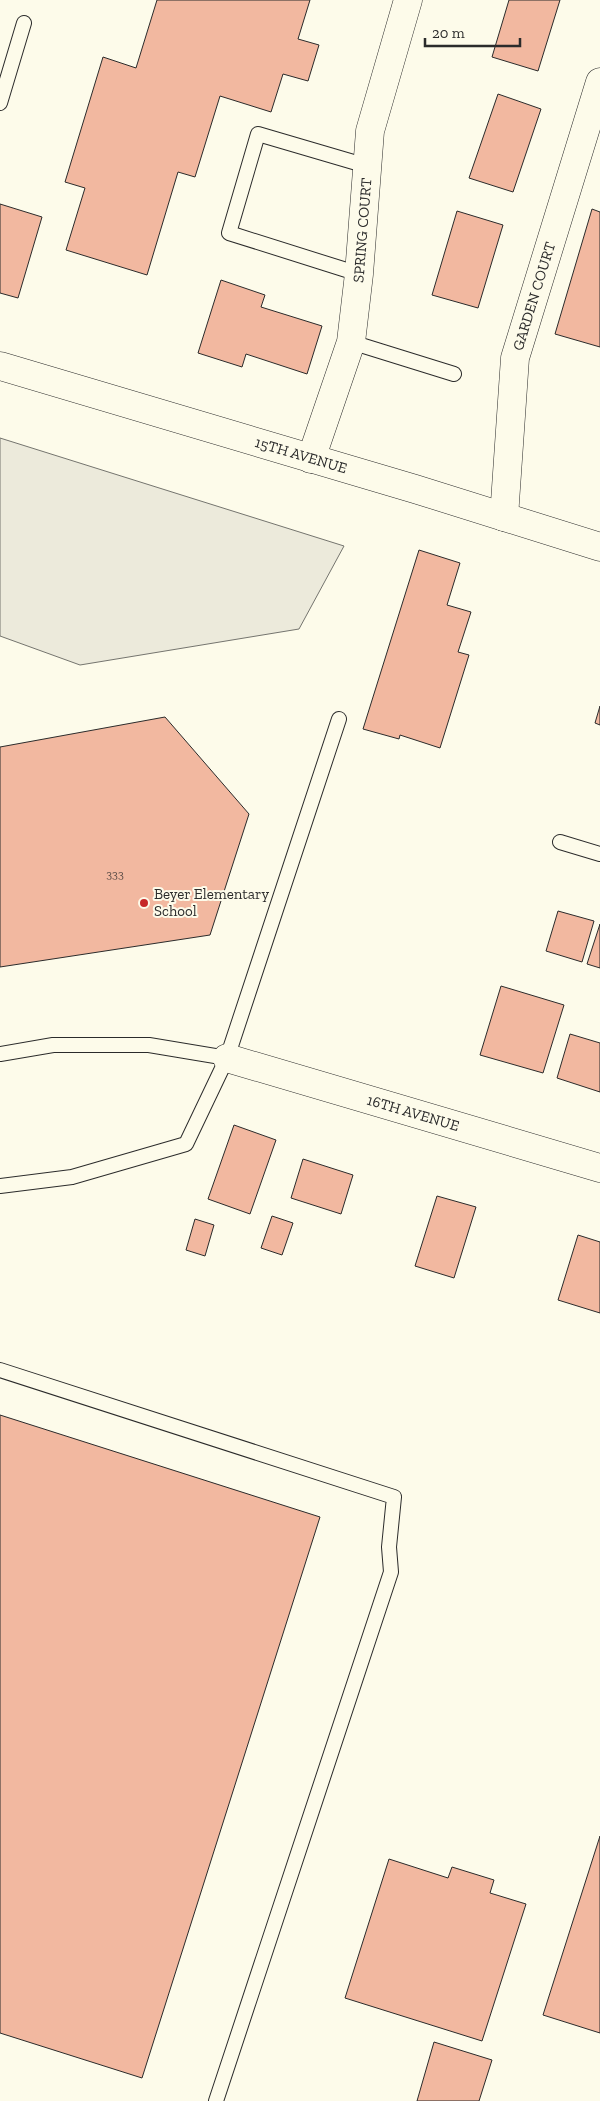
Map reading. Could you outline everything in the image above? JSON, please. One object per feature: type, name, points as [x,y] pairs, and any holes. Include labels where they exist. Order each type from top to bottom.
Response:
[{"type":"street","name":"SPRING COURT","points":[[311,459],[351,342],[359,274],[370,131],[408,0]]},
{"type":"street","name":"GARDEN COURT","points":[[504,517],[515,358],[600,82]]},
{"type":"street","name":"15TH AVENUE","points":[[0,366],[600,547]]},
{"type":"street","name":"16TH AVENUE","points":[[226,1058],[600,1168]]},
{"type":"lane","points":[[0,103],[24,24]]},
{"type":"lane","points":[[359,274],[229,233],[258,134],[367,166]]},
{"type":"lane","points":[[351,342],[454,374]]},
{"type":"lane","points":[[0,1186],[72,1178],[186,1144],[226,1058],[339,719]]},
{"type":"lane","points":[[560,842],[600,854]]},
{"type":"lane","points":[[0,1054],[52,1045],[149,1045],[226,1058]]},
{"type":"lane","points":[[0,1370],[394,1497],[389,1547],[391,1572],[216,2101]]},
{"type":"shaded area","points":[[0,438],[344,546],[299,629],[80,665],[0,636]]},
{"type":"building","points":[[157,0],[310,0],[298,39],[319,45],[308,81],[283,74],[271,112],[220,96],[195,177],[178,172],[147,275],[66,250],[85,188],[65,182],[103,57],[136,68]]},
{"type":"building","points":[[509,0],[560,0],[538,71],[492,57]]},
{"type":"building","points":[[498,94],[541,109],[513,192],[469,178]]},
{"type":"building","points":[[0,204],[42,217],[18,298],[0,293]]},
{"type":"building","points":[[592,209],[600,212],[600,347],[555,334]]},
{"type":"building","points":[[457,211],[503,225],[478,308],[432,295]]},
{"type":"building","points":[[221,280],[265,295],[261,307],[322,326],[307,374],[246,354],[242,367],[198,353]]},
{"type":"building","points":[[419,550],[460,563],[447,605],[471,612],[458,652],[469,655],[440,748],[400,735],[399,739],[363,729]]},
{"type":"building","points":[[600,706],[600,725],[595,723]]},
{"type":"building","points":[[165,717],[249,814],[210,935],[0,967],[0,747]]},
{"type":"building","points":[[558,911],[594,921],[582,962],[546,951]]},
{"type":"building","points":[[600,924],[600,968],[587,964]]},
{"type":"building","points":[[501,986],[564,1005],[543,1073],[480,1055]]},
{"type":"building","points":[[570,1034],[600,1043],[600,1092],[557,1078]]},
{"type":"building","points":[[234,1125],[276,1140],[250,1214],[208,1199]]},
{"type":"building","points":[[303,1159],[353,1175],[341,1214],[291,1198]]},
{"type":"building","points":[[437,1196],[476,1207],[454,1278],[415,1266]]},
{"type":"building","points":[[272,1216],[293,1223],[282,1255],[261,1248]]},
{"type":"building","points":[[195,1219],[214,1225],[205,1256],[186,1250]]},
{"type":"building","points":[[578,1235],[600,1242],[600,1313],[558,1300]]},
{"type":"building","points":[[0,1415],[320,1517],[142,2078],[0,2033]]},
{"type":"building","points":[[600,1836],[600,2033],[543,2015]]},
{"type":"building","points":[[389,1859],[448,1878],[452,1867],[494,1880],[490,1893],[526,1904],[482,2041],[345,1998]]},
{"type":"building","points":[[434,2042],[492,2060],[479,2101],[417,2101]]},
{"type":"place","name":"Beyer Elementary School","points":[[144,903]]}]
